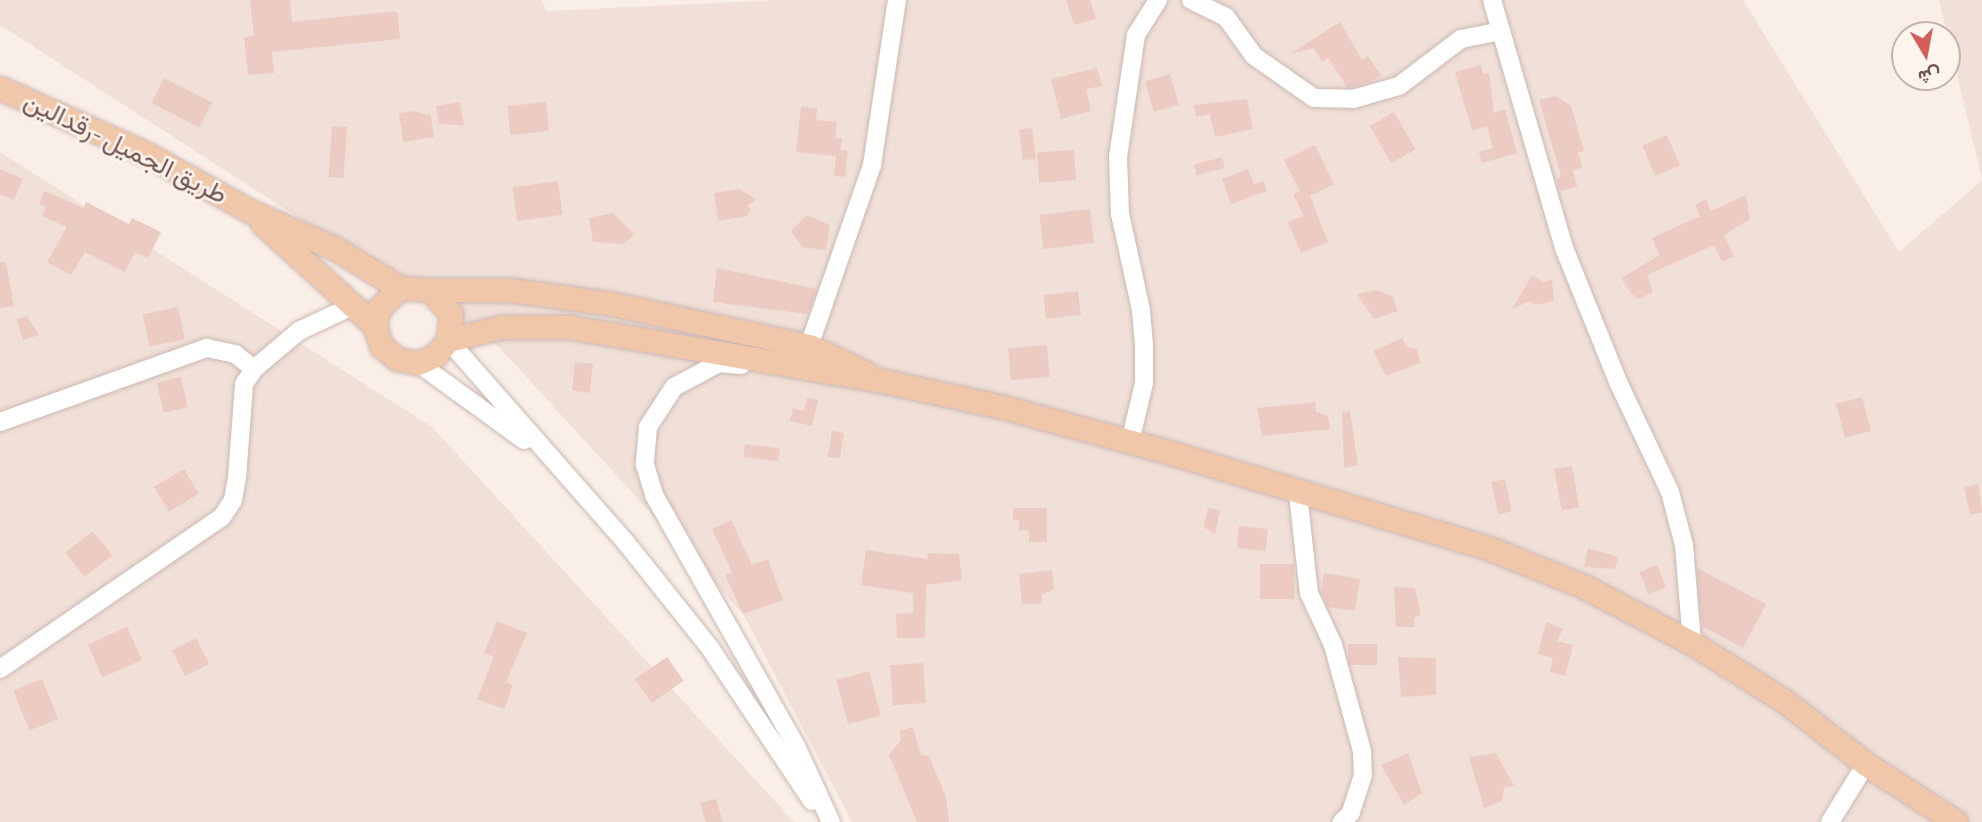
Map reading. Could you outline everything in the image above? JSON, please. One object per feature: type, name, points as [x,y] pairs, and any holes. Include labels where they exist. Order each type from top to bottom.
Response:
[{"type":"main road","name":"طريق الجميل -رقدالين","points":[[0,88],[147,154],[250,211]]},
{"type":"main road","points":[[250,211],[375,326],[388,354],[418,363],[436,355],[448,340],[451,314],[430,290]]},
{"type":"main road","points":[[250,211],[336,249],[400,288],[512,290],[613,303],[809,346],[883,381]]},
{"type":"main road","points":[[375,326],[384,300],[400,288]]},
{"type":"main road","points":[[448,340],[502,327],[570,327],[815,372],[883,381],[1003,407],[1486,547],[1583,586],[1692,643],[1786,702],[1866,764],[1956,822]]},
{"type":"street","points":[[831,822],[796,746],[654,495],[645,465],[648,426],[674,387],[719,363],[815,372],[809,346],[872,165],[897,0]]},
{"type":"street","points":[[1130,442],[1144,383],[1144,345],[1141,310],[1120,214],[1118,157],[1136,35],[1158,0]]},
{"type":"street","points":[[1191,0],[1226,17],[1254,56],[1314,98],[1353,99],[1399,86],[1461,39],[1501,32]]},
{"type":"street","points":[[1492,0],[1564,248],[1619,384],[1670,492],[1684,545],[1692,643]]},
{"type":"street","points":[[0,669],[222,517],[233,500],[237,478],[240,398],[254,369],[299,331],[352,306]]},
{"type":"street","points":[[448,340],[546,457],[627,544],[710,648],[825,822]]},
{"type":"street","points":[[0,422],[207,348],[235,354],[254,369]]},
{"type":"street","points":[[418,363],[546,457]]},
{"type":"street","points":[[1297,494],[1309,593],[1333,645],[1362,751],[1363,775],[1352,813],[1342,822]]},
{"type":"street","points":[[1830,822],[1866,764]]},
{"type":"shaded area","points":[[0,0],[542,0],[546,11],[779,0],[1743,0],[1899,252],[1982,180],[1982,822],[852,822],[743,614],[499,347],[0,25]]},
{"type":"shaded area","points":[[1939,0],[1982,0],[1982,179],[1961,91],[1961,21],[1944,21]]},
{"type":"shaded area","points":[[0,152],[432,427],[794,822],[0,822]]},
{"type":"building","points":[[250,0],[290,0],[292,22],[397,11],[400,39],[272,52],[274,73],[248,75],[244,37],[254,36]]},
{"type":"building","points":[[1066,0],[1090,0],[1096,19],[1074,25]]},
{"type":"building","points":[[1340,22],[1362,60],[1368,56],[1381,75],[1370,82],[1348,88],[1328,58],[1322,62],[1314,48],[1290,54]]},
{"type":"building","points":[[1481,65],[1483,74],[1489,73],[1494,113],[1505,109],[1517,153],[1482,163],[1479,152],[1493,148],[1487,126],[1472,131],[1455,72]]},
{"type":"building","points":[[1097,68],[1102,86],[1086,89],[1091,111],[1061,119],[1051,79]]},
{"type":"building","points":[[1170,74],[1179,105],[1154,112],[1145,81]]},
{"type":"building","points":[[164,78],[212,103],[199,127],[151,103]]},
{"type":"building","points":[[1556,96],[1571,106],[1584,151],[1578,152],[1582,168],[1573,170],[1577,187],[1560,191],[1557,179],[1561,176],[1539,100]]},
{"type":"building","points":[[1247,99],[1253,129],[1215,137],[1210,114],[1196,117],[1194,105]]},
{"type":"building","points":[[460,102],[464,125],[439,124],[436,106]]},
{"type":"building","points":[[546,102],[549,131],[510,135],[507,106]]},
{"type":"building","points":[[801,107],[817,108],[816,120],[837,122],[835,138],[842,139],[840,150],[848,151],[845,177],[834,176],[836,156],[796,152]]},
{"type":"building","points":[[414,111],[431,116],[434,137],[403,142],[399,113]]},
{"type":"building","points":[[1394,112],[1416,149],[1391,163],[1370,126]]},
{"type":"building","points":[[332,126],[347,127],[343,178],[328,177]]},
{"type":"building","points":[[1032,128],[1036,159],[1023,160],[1019,130]]},
{"type":"building","points":[[1667,135],[1680,165],[1655,176],[1642,146]]},
{"type":"building","points":[[1315,145],[1334,184],[1310,196],[1328,242],[1301,253],[1288,222],[1304,216],[1293,194],[1300,191],[1284,160]]},
{"type":"building","points":[[1074,150],[1076,180],[1039,183],[1037,153]]},
{"type":"building","points":[[1222,157],[1225,168],[1197,175],[1194,165]]},
{"type":"building","points":[[0,169],[23,179],[14,200],[0,194]]},
{"type":"building","points":[[1248,169],[1254,184],[1263,181],[1267,191],[1231,204],[1222,179]]},
{"type":"building","points":[[558,181],[563,215],[517,221],[512,187]]},
{"type":"building","points":[[739,189],[756,199],[747,206],[751,209],[747,216],[718,221],[714,193]]},
{"type":"building","points":[[44,191],[84,208],[86,202],[129,224],[132,218],[161,232],[148,258],[135,252],[125,272],[85,252],[71,275],[47,262],[67,227],[42,216],[46,207],[39,204]]},
{"type":"building","points":[[1746,195],[1750,219],[1724,235],[1734,256],[1722,262],[1714,245],[1647,275],[1653,292],[1639,299],[1632,294],[1621,278],[1660,255],[1652,238],[1700,216],[1695,205],[1706,199],[1711,211]]},
{"type":"building","points":[[1090,209],[1094,243],[1044,249],[1039,215]]},
{"type":"building","points":[[613,213],[634,234],[624,244],[593,242],[589,218]]},
{"type":"building","points":[[807,215],[830,225],[826,250],[802,247],[791,231]]},
{"type":"building","points":[[0,262],[6,262],[14,306],[0,308]]},
{"type":"building","points":[[717,268],[817,289],[808,314],[713,302]]},
{"type":"building","points":[[1532,275],[1544,282],[1552,280],[1554,301],[1535,305],[1529,301],[1512,309]]},
{"type":"building","points":[[1376,290],[1393,297],[1398,311],[1374,319],[1357,294]]},
{"type":"building","points":[[1078,291],[1081,315],[1046,319],[1043,295]]},
{"type":"building","points":[[178,307],[185,339],[150,347],[143,314]]},
{"type":"building","points":[[27,316],[39,335],[23,340],[17,319]]},
{"type":"building","points":[[1402,338],[1406,347],[1417,349],[1420,363],[1386,376],[1373,351]]},
{"type":"building","points":[[1047,345],[1050,377],[1011,380],[1008,348]]},
{"type":"building","points":[[575,362],[593,364],[590,393],[572,391]]},
{"type":"building","points":[[181,377],[188,407],[164,413],[157,383]]},
{"type":"building","points":[[1862,397],[1871,431],[1845,438],[1836,404]]},
{"type":"building","points":[[807,398],[818,400],[812,426],[790,421],[793,408],[804,411]]},
{"type":"building","points":[[1315,402],[1316,412],[1328,416],[1330,429],[1262,436],[1257,408]]},
{"type":"building","points":[[1350,411],[1358,465],[1344,468],[1342,412]]},
{"type":"building","points":[[832,431],[844,433],[840,459],[828,457]]},
{"type":"building","points":[[745,444],[780,448],[778,461],[743,457]]},
{"type":"building","points":[[1572,466],[1579,507],[1562,510],[1554,469]]},
{"type":"building","points":[[184,469],[199,494],[169,512],[154,487]]},
{"type":"building","points":[[1505,479],[1512,511],[1498,514],[1491,482]]},
{"type":"building","points":[[1978,484],[1982,512],[1970,515],[1964,487]]},
{"type":"building","points":[[1013,508],[1047,508],[1047,542],[1029,542],[1029,530],[1019,531],[1019,520],[1013,520]]},
{"type":"building","points":[[1208,508],[1220,510],[1215,534],[1204,527]]},
{"type":"building","points":[[731,520],[752,565],[768,559],[783,600],[743,614],[725,575],[732,572],[712,529]]},
{"type":"building","points":[[1239,526],[1268,529],[1266,551],[1237,548]]},
{"type":"building","points":[[93,531],[112,555],[85,577],[65,553]]},
{"type":"building","points":[[1588,548],[1618,557],[1615,569],[1584,567]]},
{"type":"building","points":[[866,550],[928,559],[927,553],[959,554],[962,580],[926,585],[925,638],[897,638],[896,614],[913,613],[913,593],[861,585]]},
{"type":"building","points":[[1260,564],[1294,564],[1294,599],[1260,599]]},
{"type":"building","points":[[1657,565],[1666,587],[1648,594],[1639,572]]},
{"type":"building","points":[[1697,568],[1766,604],[1743,648],[1702,626]]},
{"type":"building","points":[[1052,570],[1054,589],[1041,595],[1042,603],[1022,605],[1019,574]]},
{"type":"building","points":[[1324,573],[1360,579],[1355,611],[1328,607],[1321,591]]},
{"type":"building","points":[[1394,587],[1415,588],[1421,615],[1414,618],[1415,627],[1396,627]]},
{"type":"building","points":[[497,621],[527,633],[506,682],[513,685],[504,709],[477,699],[494,657],[484,653]]},
{"type":"building","points":[[1546,622],[1563,629],[1557,641],[1573,645],[1565,676],[1550,672],[1553,658],[1538,654]]},
{"type":"building","points":[[127,627],[142,660],[102,677],[88,644]]},
{"type":"building","points":[[196,638],[209,664],[185,676],[172,650]]},
{"type":"building","points":[[1348,644],[1377,644],[1377,665],[1348,665]]},
{"type":"building","points":[[667,657],[684,681],[652,703],[635,679]]},
{"type":"building","points":[[1398,657],[1436,658],[1436,695],[1401,697]]},
{"type":"building","points":[[923,663],[926,703],[893,705],[890,665]]},
{"type":"building","points":[[869,671],[881,715],[848,724],[836,680]]},
{"type":"building","points":[[42,679],[58,719],[29,730],[13,691]]},
{"type":"building","points":[[913,727],[921,755],[929,756],[946,797],[949,822],[917,822],[889,755],[901,740],[899,731]]},
{"type":"building","points":[[1408,753],[1422,793],[1404,805],[1381,765]]},
{"type":"building","points":[[1496,753],[1514,786],[1504,788],[1502,801],[1484,808],[1469,757]]},
{"type":"building","points":[[716,799],[723,822],[706,822],[700,803]]}]
